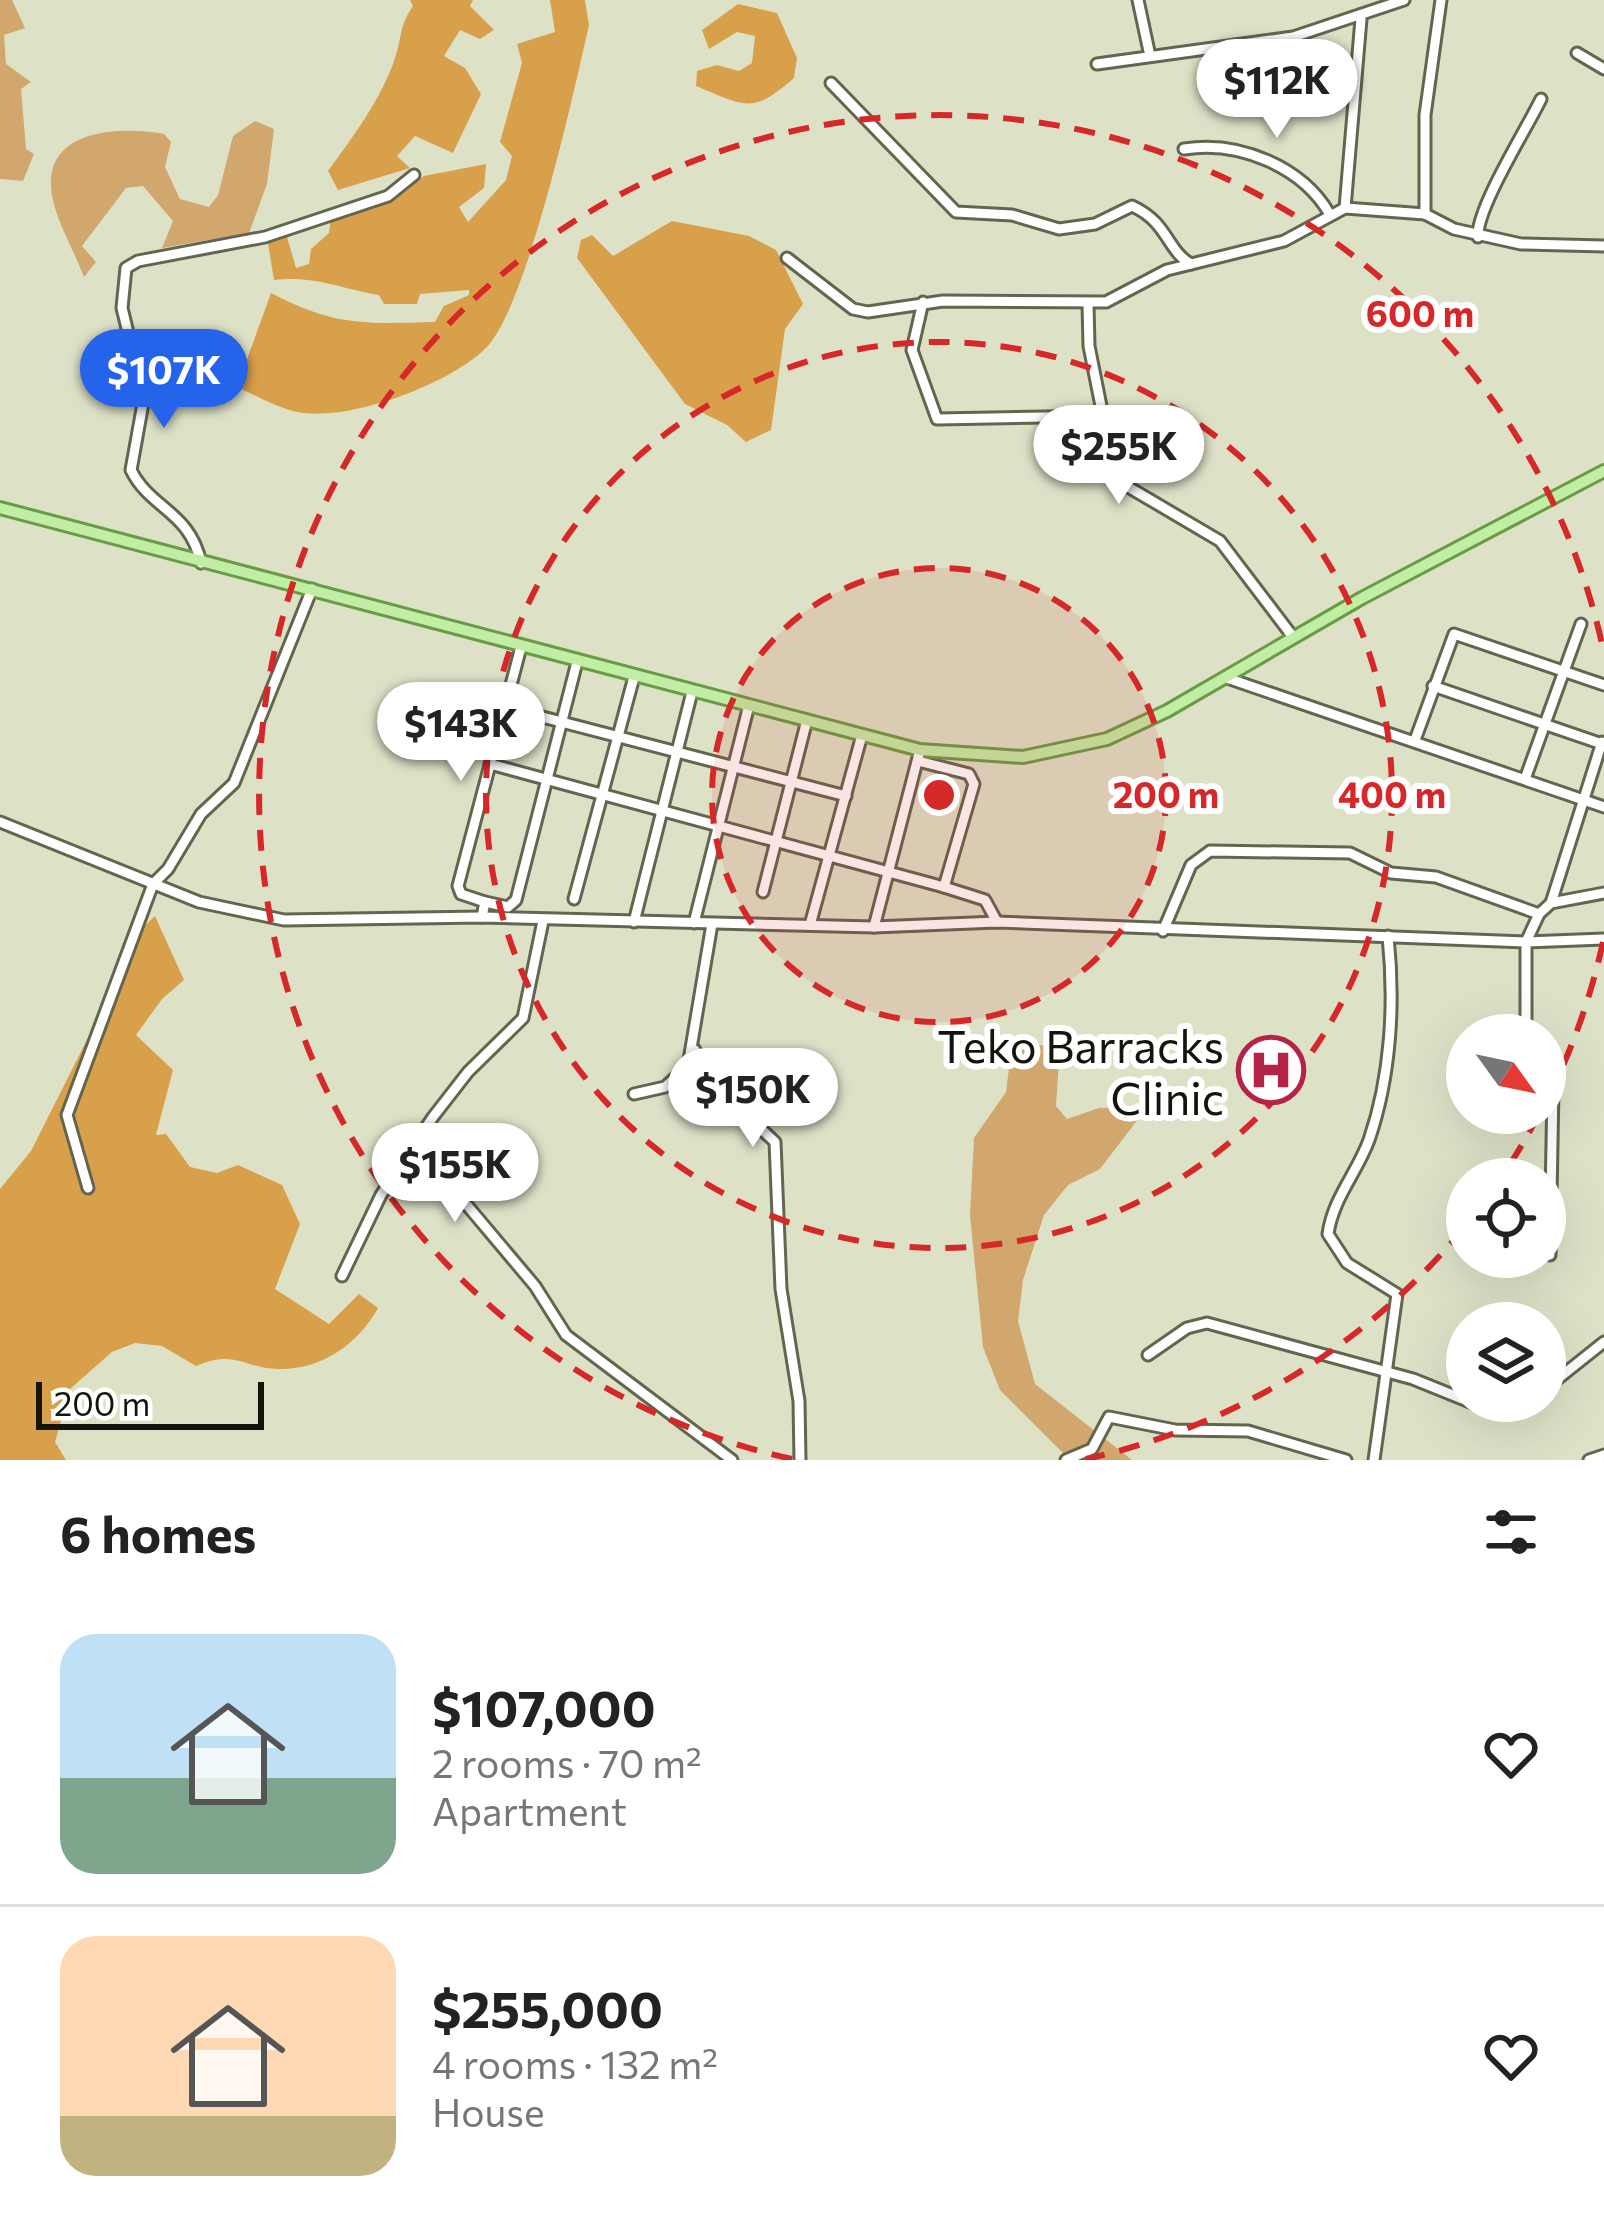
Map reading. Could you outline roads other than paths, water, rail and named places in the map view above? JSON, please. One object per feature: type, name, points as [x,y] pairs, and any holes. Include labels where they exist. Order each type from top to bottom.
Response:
[{"type":"main road","points":[[0,508],[807,720],[919,755],[973,757],[1073,748],[1134,726],[1604,471]]},
{"type":"street","points":[[1138,0],[1150,56]]},
{"type":"street","points":[[1097,64],[1247,46],[1361,19],[1404,0]]},
{"type":"street","points":[[1425,214],[1425,115],[1442,0]]},
{"type":"street","points":[[1345,208],[1361,19]]},
{"type":"street","points":[[1577,53],[1604,69]]},
{"type":"street","points":[[831,83],[956,212],[1012,215],[1059,230],[1095,224],[1132,206],[1165,229],[1179,257],[1192,265]]},
{"type":"street","points":[[1478,237],[1482,204],[1503,178],[1541,99]]},
{"type":"street","points":[[1184,149],[1207,148],[1291,170],[1304,177],[1329,213]]},
{"type":"street","points":[[201,563],[182,519],[141,487],[131,470],[144,398],[122,308],[126,268],[185,250],[265,237],[388,196],[414,175]]},
{"type":"street","points":[[787,258],[860,312],[923,302],[1106,302],[1147,279],[1284,241],[1345,208],[1425,214],[1478,237],[1545,246],[1604,246]]},
{"type":"street","points":[[923,302],[912,350],[937,419],[1102,416]]},
{"type":"street","points":[[1088,304],[1102,416],[1118,478],[1220,541],[1293,637]]},
{"type":"street","points":[[88,1188],[67,1115],[152,884],[168,869],[201,814],[234,783],[312,589]]},
{"type":"street","points":[[1525,779],[1581,624]]},
{"type":"street","points":[[1414,740],[1454,634],[1604,685]]},
{"type":"street","points":[[521,646],[458,886],[461,894],[485,902],[508,907],[516,900],[577,662]]},
{"type":"street","points":[[574,898],[634,677]]},
{"type":"street","points":[[1227,678],[1604,807]]},
{"type":"street","points":[[1433,686],[1603,741],[1551,903],[1539,914],[1526,942],[1526,1014]]},
{"type":"street","points":[[634,922],[692,692]]},
{"type":"street","points":[[694,923],[749,705]]},
{"type":"street","points":[[505,707],[846,796]]},
{"type":"street","points":[[763,892],[807,720]]},
{"type":"street","points":[[811,926],[862,735]]},
{"type":"street","points":[[874,927],[919,755],[969,774],[974,784],[944,887]]},
{"type":"street","points":[[490,764],[986,900],[997,922]]},
{"type":"street","points":[[0,822],[152,884],[242,914],[284,920],[482,916],[874,927],[997,922],[1526,942],[1604,939]]},
{"type":"street","points":[[1163,931],[1191,865],[1210,851],[1350,853],[1391,873],[1436,877],[1539,914]]},
{"type":"street","points":[[1551,903],[1604,893]]},
{"type":"street","points":[[482,916],[485,902]]},
{"type":"street","points":[[342,1276],[381,1195],[425,1129],[468,1072],[523,1018],[543,921]]},
{"type":"street","points":[[634,1094],[665,1087],[688,1066],[695,1050],[712,924]]},
{"type":"street","points":[[1375,1460],[1398,1319],[1397,1294],[1347,1263],[1328,1234],[1343,1186],[1370,1138],[1388,1055],[1388,936]]},
{"type":"street","points":[[695,1050],[710,1081],[775,1142],[780,1272],[799,1401],[800,1460]]},
{"type":"street","points":[[425,1129],[466,1204],[535,1286],[566,1335],[732,1460]]},
{"type":"street","points":[[1148,1354],[1187,1328],[1207,1323],[1386,1371],[1446,1394]]},
{"type":"street","points":[[1566,1372],[1604,1342]]},
{"type":"street","points":[[1066,1460],[1091,1449],[1109,1417],[1175,1430],[1248,1431],[1346,1460]]},
{"type":"street","points":[[1589,1460],[1604,1456]]},
{"type":"place","name":"Teko Barracks Clinic","points":[[1271,1070]]}]
